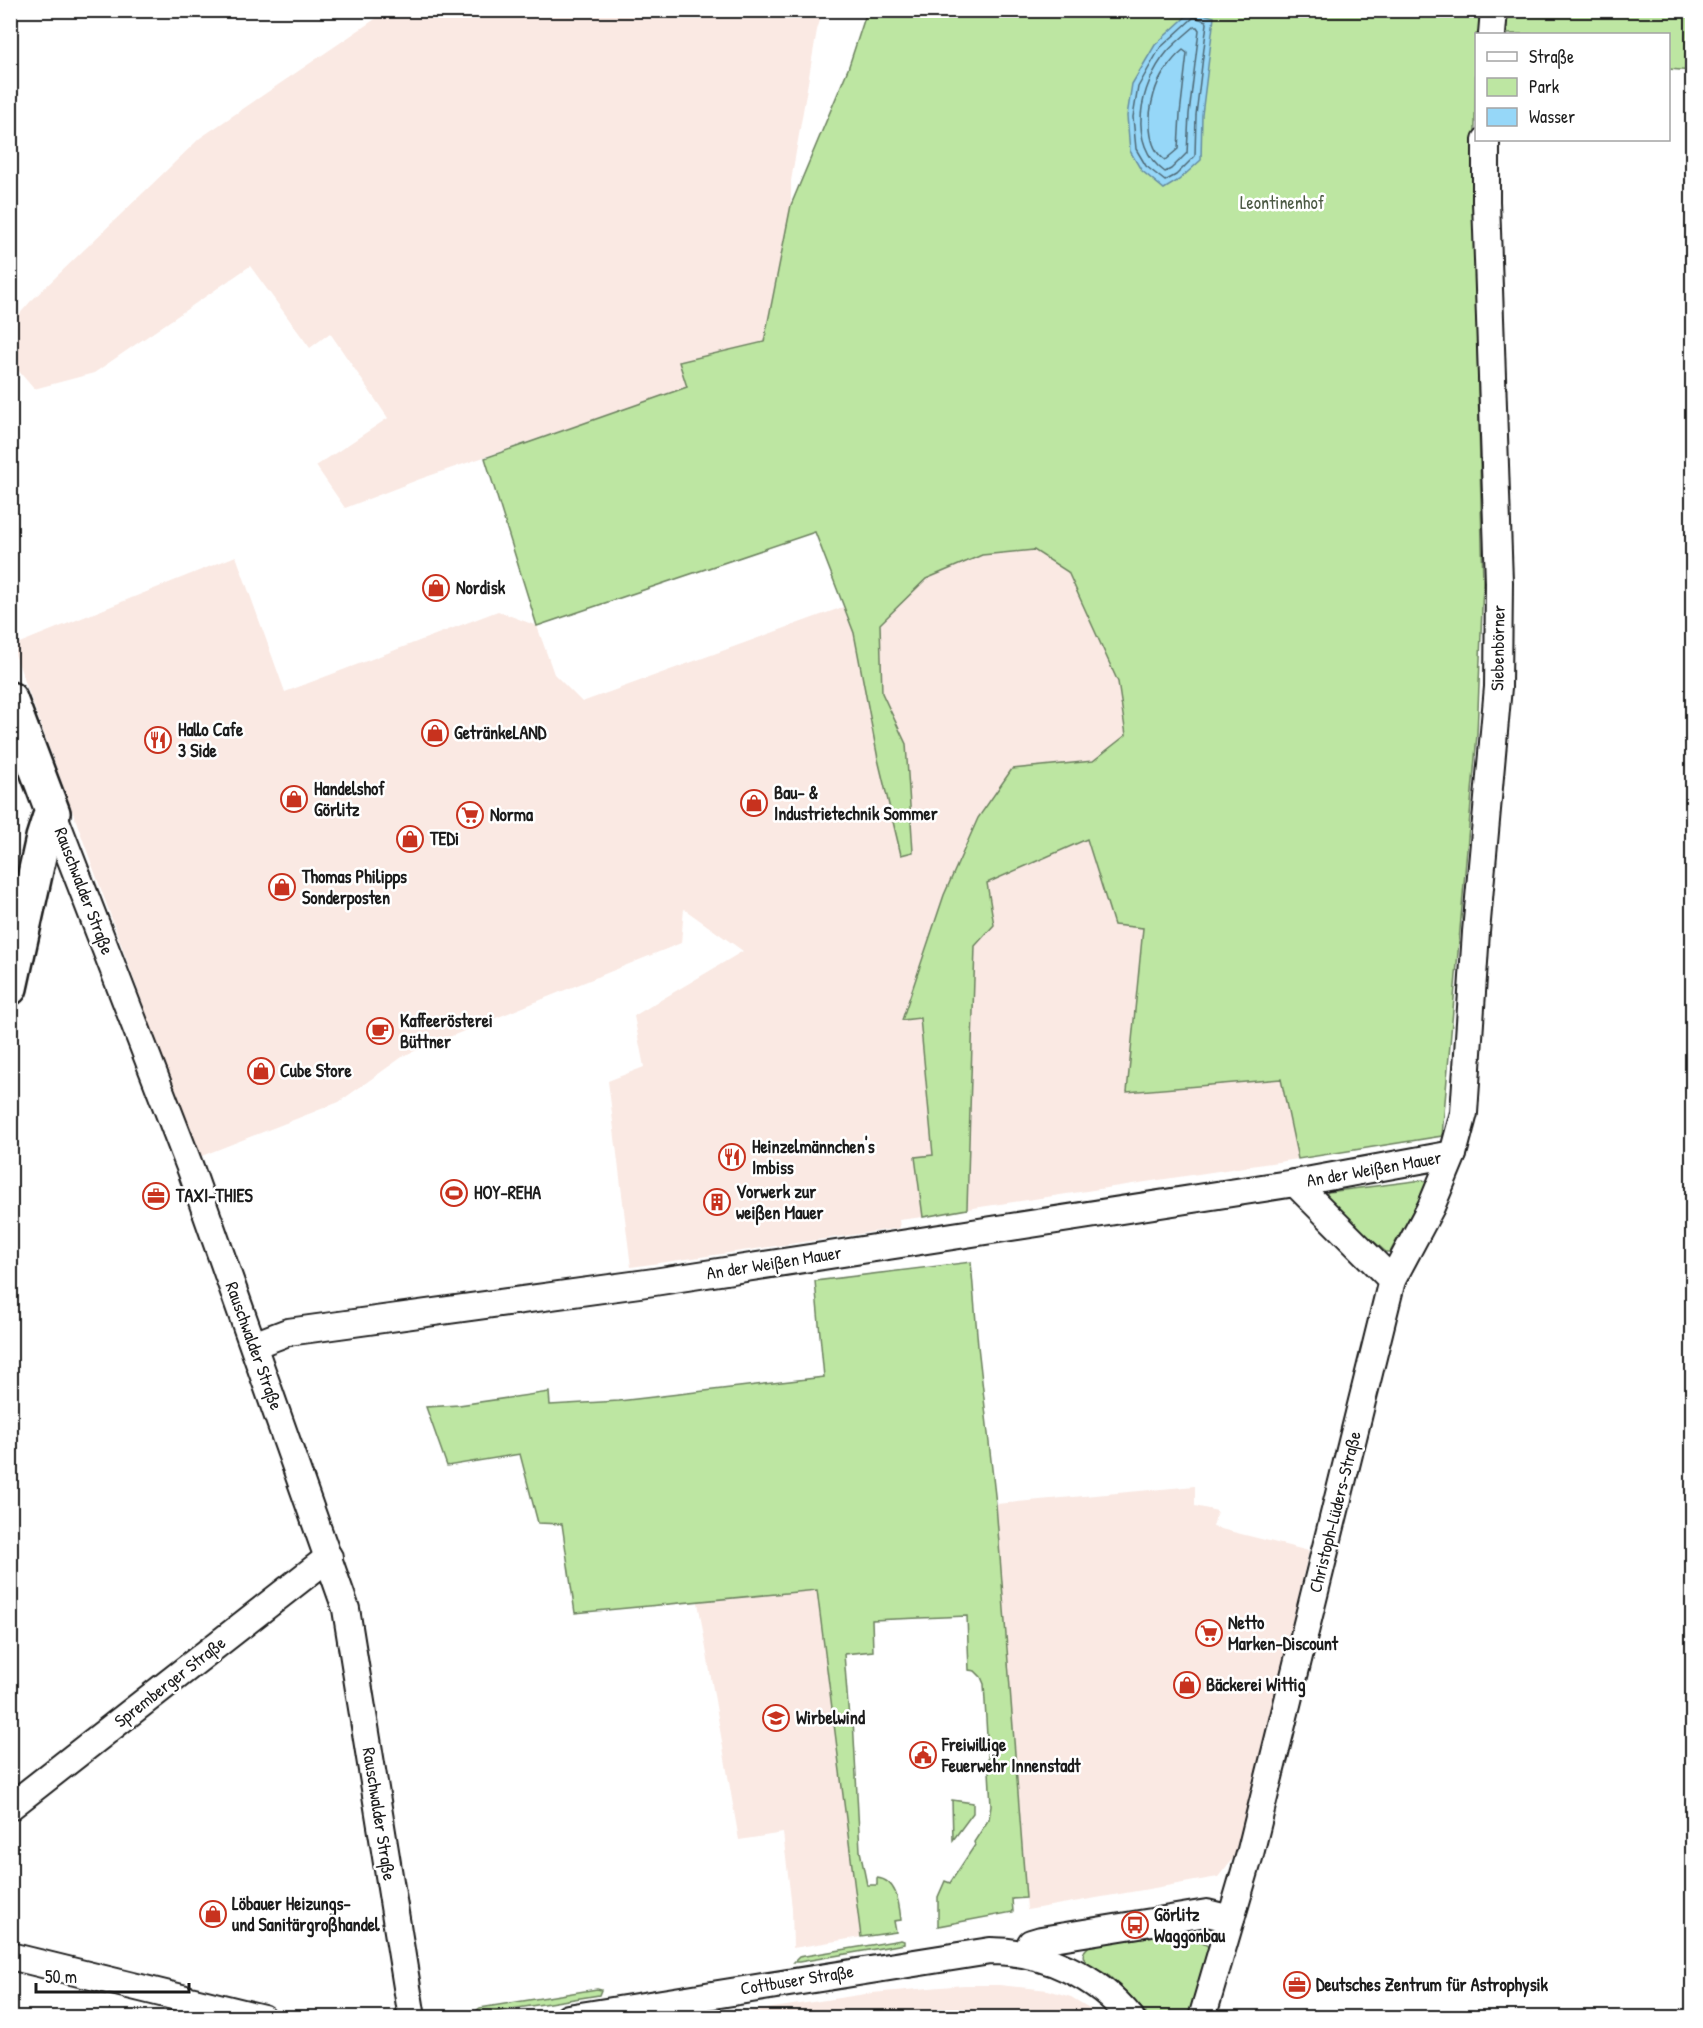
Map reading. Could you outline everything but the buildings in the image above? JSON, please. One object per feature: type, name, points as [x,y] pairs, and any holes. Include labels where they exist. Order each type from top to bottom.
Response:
[{"type":"main road","name":"Rauschwalder Straße","points":[[10,699],[53,813]]},
{"type":"main road","points":[[10,988],[42,846],[49,819],[53,813]]},
{"type":"street","points":[[1492,33],[1494,10]]},
{"type":"street","name":"Siebenbörner","points":[[1453,1154],[1464,1113],[1498,687],[1499,582],[1486,141]]},
{"type":"street","name":"Rauschwalder Straße","points":[[53,813],[191,1170],[346,1608],[412,2018]]},
{"type":"street","name":"An der Weißen Mauer","points":[[254,1345],[288,1332],[654,1282],[1295,1183],[1453,1154]]},
{"type":"street","name":"Christoph-Lüders-Straße","points":[[1202,2018],[1250,1854],[1392,1280],[1431,1207],[1453,1154]]},
{"type":"street","name":"An der Weißen Mauer","points":[[1295,1183],[1392,1280]]},
{"type":"street","name":"Spremberger Straße","points":[[10,1807],[329,1557]]},
{"type":"street","points":[[1026,1954],[1031,1943],[1041,1940],[1207,1913],[1231,1920]]},
{"type":"street","name":"Cottbuser Straße","points":[[568,2018],[968,1953],[1010,1951],[1055,1964],[1093,1983],[1110,1995],[1131,2018]]},
{"type":"street","points":[[10,1956],[262,2018]]},
{"type":"shaded area","points":[[387,11],[823,11],[817,30],[791,181],[791,205],[764,342],[680,362],[688,387],[420,479],[345,508],[316,466],[388,418],[330,333],[310,348],[250,266],[94,373],[34,389],[11,362],[10,325],[30,302],[200,138]]},
{"type":"shaded area","points":[[1034,550],[1068,572],[1118,682],[1126,736],[1093,761],[1012,770],[978,818],[944,895],[902,1019],[920,1018],[933,1156],[915,1157],[923,1217],[899,1220],[900,1228],[631,1267],[608,1081],[644,1067],[634,1016],[743,951],[684,909],[681,943],[405,1055],[339,1102],[199,1157],[12,646],[236,556],[285,692],[498,611],[537,626],[554,674],[582,702],[843,607],[854,633],[878,759],[901,855],[906,744],[882,693],[880,624],[926,579],[982,555]]},
{"type":"shaded area","points":[[1087,839],[1114,925],[1143,928],[1128,1091],[1281,1079],[1298,1159],[967,1209],[975,946],[994,925],[987,883]]},
{"type":"shaded area","points":[[1195,1486],[1195,1506],[1217,1511],[1213,1527],[1309,1551],[1239,1851],[1218,1877],[1027,1910],[996,1504]]},
{"type":"shaded area","name":"Wirbelwind","points":[[817,1590],[861,1937],[793,1948],[792,1908],[783,1833],[739,1840],[698,1602]]},
{"type":"shaded area","points":[[964,1985],[999,1985],[1048,1990],[1071,1997],[1091,2009],[1088,2018],[713,2017],[872,1993]]},
{"type":"green space","name":"Leontinenhof","points":[[867,11],[1483,11],[1481,33],[1475,33],[1474,222],[1483,583],[1477,735],[1442,1136],[1298,1159],[1281,1079],[1127,1092],[1143,928],[1114,925],[1087,839],[987,883],[994,925],[975,946],[967,1209],[923,1217],[915,1157],[933,1155],[920,1018],[902,1020],[944,895],[978,818],[1012,769],[1093,761],[1126,735],[1118,682],[1068,572],[1034,550],[982,555],[926,579],[880,624],[882,693],[906,744],[913,852],[901,855],[878,759],[854,633],[815,532],[537,626],[485,458],[687,387],[679,362],[764,342],[791,205],[848,69]]},
{"type":"green space","points":[[1504,11],[1692,11],[1692,71],[1670,69],[1670,33],[1502,33]]},
{"type":"green space","points":[[1423,1180],[1427,1182],[1427,1185],[1390,1252],[1386,1252],[1325,1199],[1328,1192]]},
{"type":"green space","points":[[971,1262],[996,1504],[1026,1898],[1012,1899],[1013,1912],[938,1926],[938,1897],[945,1881],[950,1883],[989,1819],[991,1806],[984,1684],[975,1671],[969,1670],[967,1616],[872,1620],[873,1651],[844,1654],[849,1719],[853,1719],[860,1851],[867,1885],[877,1885],[877,1878],[889,1883],[896,1893],[901,1920],[894,1921],[896,1932],[861,1937],[817,1590],[575,1613],[562,1524],[538,1523],[520,1454],[447,1466],[426,1407],[459,1405],[549,1392],[550,1405],[619,1401],[824,1377],[815,1281]]},
{"type":"green space","points":[[952,1800],[973,1803],[973,1813],[953,1840]]},
{"type":"green space","points":[[1161,1933],[1188,1937],[1212,1949],[1195,2017],[1149,2018],[1120,1986],[1109,1976],[1089,1965],[1083,1956],[1091,1944]]},
{"type":"green space","points":[[901,1940],[904,1944],[794,1962],[799,1957]]},
{"type":"green space","points":[[601,1990],[599,1995],[481,2014],[477,2010],[480,2008]]},
{"type":"water","points":[[1192,11],[1214,17],[1202,115],[1201,160],[1179,180],[1164,189],[1141,170],[1130,151],[1127,116],[1132,84],[1155,45]]},
{"type":"place","name":"Nordisk","points":[[436,588]]},
{"type":"place","name":"GetränkeLAND","points":[[435,733]]},
{"type":"place","name":"Hallo Cafe 3 Side","points":[[158,740]]},
{"type":"place","name":"Handelshof Görlitz","points":[[294,799]]},
{"type":"place","name":"Bau- & Industrietechnik Sommer","points":[[754,803]]},
{"type":"place","name":"Norma","points":[[470,815]]},
{"type":"place","name":"TEDi","points":[[410,839]]},
{"type":"place","name":"Thomas Philipps Sonderposten","points":[[282,887]]},
{"type":"place","name":"Kaffeerösterei Büttner","points":[[380,1031]]},
{"type":"place","name":"Cube Store","points":[[261,1071]]},
{"type":"place","name":"Heinzelmännchen's Imbiss","points":[[732,1157]]},
{"type":"place","name":"HOY-REHA","points":[[454,1193]]},
{"type":"place","name":"TAXI-THIES","points":[[156,1196]]},
{"type":"place","name":"Vorwerk zur weißen Mauer","points":[[717,1202]]},
{"type":"place","name":"Netto Marken-Discount","points":[[1209,1633]]},
{"type":"place","name":"Bäckerei Wittig","points":[[1187,1685]]},
{"type":"place","name":"Wirbelwind","points":[[776,1718]]},
{"type":"place","name":"Freiwillige Feuerwehr Innenstadt","points":[[923,1755]]},
{"type":"place","name":"Löbauer Heizungs- und Sanitärgroßhandel","points":[[213,1914]]},
{"type":"place","name":"Görlitz Waggonbau","points":[[1135,1925]]},
{"type":"place","name":"Deutsches Zentrum für Astrophysik","points":[[1297,1985]]}]
